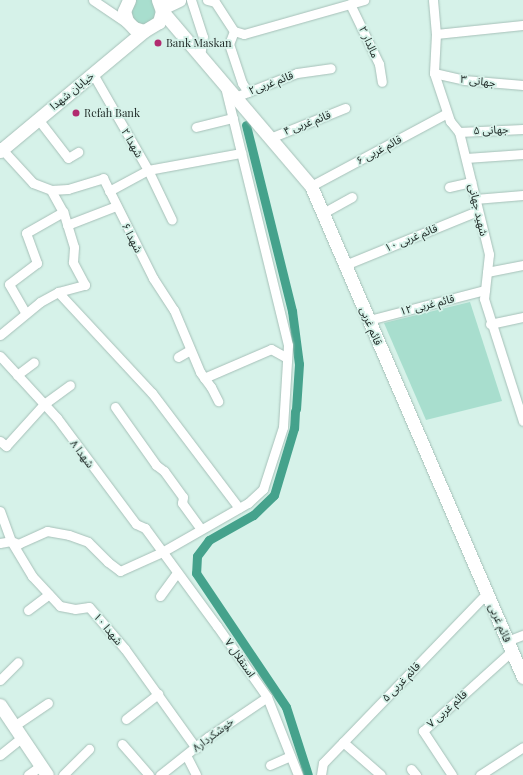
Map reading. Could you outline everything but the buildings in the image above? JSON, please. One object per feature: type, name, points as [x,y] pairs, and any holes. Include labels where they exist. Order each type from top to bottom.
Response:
[{"type":"main road","points":[[128,0],[124,11],[130,25],[144,31]]},
{"type":"main road","points":[[161,6],[179,0]]},
{"type":"main road","name":"خیابان شهدا","points":[[1,149],[144,31],[159,22],[161,6]]},
{"type":"main road","name":"قائم غربی","points":[[161,6],[224,85],[311,186],[523,677]]},
{"type":"main road","points":[[0,705],[44,770]]},
{"type":"street","points":[[93,0],[130,25]]},
{"type":"street","points":[[191,0],[203,37],[200,56]]},
{"type":"street","points":[[207,0],[215,2],[234,31],[244,34],[361,0]]},
{"type":"street","name":"شهید جهانی","points":[[433,0],[436,34],[434,73],[447,113],[459,132],[466,158],[477,211],[489,254],[484,299],[490,324],[523,421]]},
{"type":"street","name":"مالدار ۲","points":[[350,4],[379,64],[382,82]]},
{"type":"street","points":[[436,34],[523,25]]},
{"type":"street","points":[[234,31],[229,44],[242,83],[248,92]]},
{"type":"street","name":"۲قائم غربی","points":[[235,97],[297,73],[331,68]]},
{"type":"street","name":"جهانی ۳","points":[[434,73],[464,80],[523,85]]},
{"type":"street","name":"شهدا ۲","points":[[93,74],[148,170],[172,220]]},
{"type":"street","points":[[0,544],[11,541],[18,544],[47,531],[88,542],[108,562],[120,570],[162,552],[239,508],[263,489],[283,427],[288,345],[224,85]]},
{"type":"street","name":"قائم غربی ۴","points":[[270,138],[345,108]]},
{"type":"street","name":"قائم غربی ۶","points":[[311,186],[447,113]]},
{"type":"street","points":[[196,127],[233,118]]},
{"type":"street","points":[[38,119],[68,158],[78,152]]},
{"type":"street","name":"جهانی ۵","points":[[459,132],[523,129]]},
{"type":"street","name":"شهدا ۶","points":[[1,149],[33,183],[51,190],[68,189],[102,178],[153,278],[174,310],[190,350],[204,378],[218,401]]},
{"type":"street","points":[[109,191],[148,170],[241,153]]},
{"type":"street","points":[[466,158],[523,154]]},
{"type":"street","points":[[449,188],[471,182]]},
{"type":"street","points":[[0,335],[25,312],[58,292],[85,285],[73,262],[74,247],[62,212],[51,190]]},
{"type":"street","points":[[475,199],[523,195]]},
{"type":"street","points":[[323,213],[352,197]]},
{"type":"street","points":[[67,225],[116,206]]},
{"type":"street","name":"قائم غربی ۱۰","points":[[345,265],[477,211]]},
{"type":"street","points":[[25,312],[9,284],[36,263],[26,233],[62,212]]},
{"type":"street","points":[[487,272],[523,265]]},
{"type":"street","name":"قائم غربی ۱۲","points":[[369,320],[485,290]]},
{"type":"street","points":[[58,292],[152,393],[239,508]]},
{"type":"street","points":[[490,324],[523,317]]},
{"type":"street","points":[[204,378],[271,348],[287,358]]},
{"type":"street","points":[[178,356],[190,350]]},
{"type":"street","name":"شهدا ۸","points":[[0,356],[44,404],[136,524],[145,528],[162,552]]},
{"type":"street","points":[[17,375],[34,362]]},
{"type":"street","points":[[0,441],[6,446],[44,404],[70,385]]},
{"type":"street","points":[[115,407],[156,465],[164,472],[183,497],[182,503],[201,529]]},
{"type":"street","name":"شهدا ۱۰","points":[[0,511],[11,541],[32,576],[60,606],[75,609],[89,608],[158,694],[196,748]]},
{"type":"street","name":"استقلال ۷","points":[[162,552],[267,698],[298,775]]},
{"type":"street","points":[[160,596],[177,573]]},
{"type":"street","name":"قائم غربی ۵","points":[[321,775],[323,763],[487,593]]},
{"type":"street","points":[[28,610],[49,594]]},
{"type":"street","points":[[510,646],[523,635]]},
{"type":"street","name":"قائم غربی ۷","points":[[452,775],[422,731],[510,646]]},
{"type":"street","points":[[0,680],[18,662]]},
{"type":"street","points":[[126,719],[158,694]]},
{"type":"street","name":"خوشکردار۸","points":[[160,775],[208,737],[267,698]]},
{"type":"street","points":[[14,726],[48,703]]},
{"type":"street","points":[[0,754],[22,737]]},
{"type":"street","points":[[343,742],[381,775]]},
{"type":"street","points":[[122,744],[149,775]]},
{"type":"street","points":[[482,775],[523,747]]},
{"type":"street","points":[[63,775],[89,749]]},
{"type":"street","points":[[186,755],[196,775]]},
{"type":"street","points":[[270,766],[290,756]]},
{"type":"street","points":[[28,775],[44,770]]},
{"type":"green space","points":[[132,0],[155,0],[157,3],[155,23],[135,25],[127,7]]},
{"type":"green space","points":[[470,302],[502,401],[426,420],[384,323]]},
{"type":"waterway","points":[[246,125],[292,311],[299,364],[296,409]]},
{"type":"waterway","points":[[295,411],[294,428],[274,495],[253,515],[209,540],[197,556],[196,573],[286,707],[308,775]]},
{"type":"place","name":"Bank Maskan","points":[[158,43]]},
{"type":"place","name":"Refah Bank","points":[[76,113]]}]
